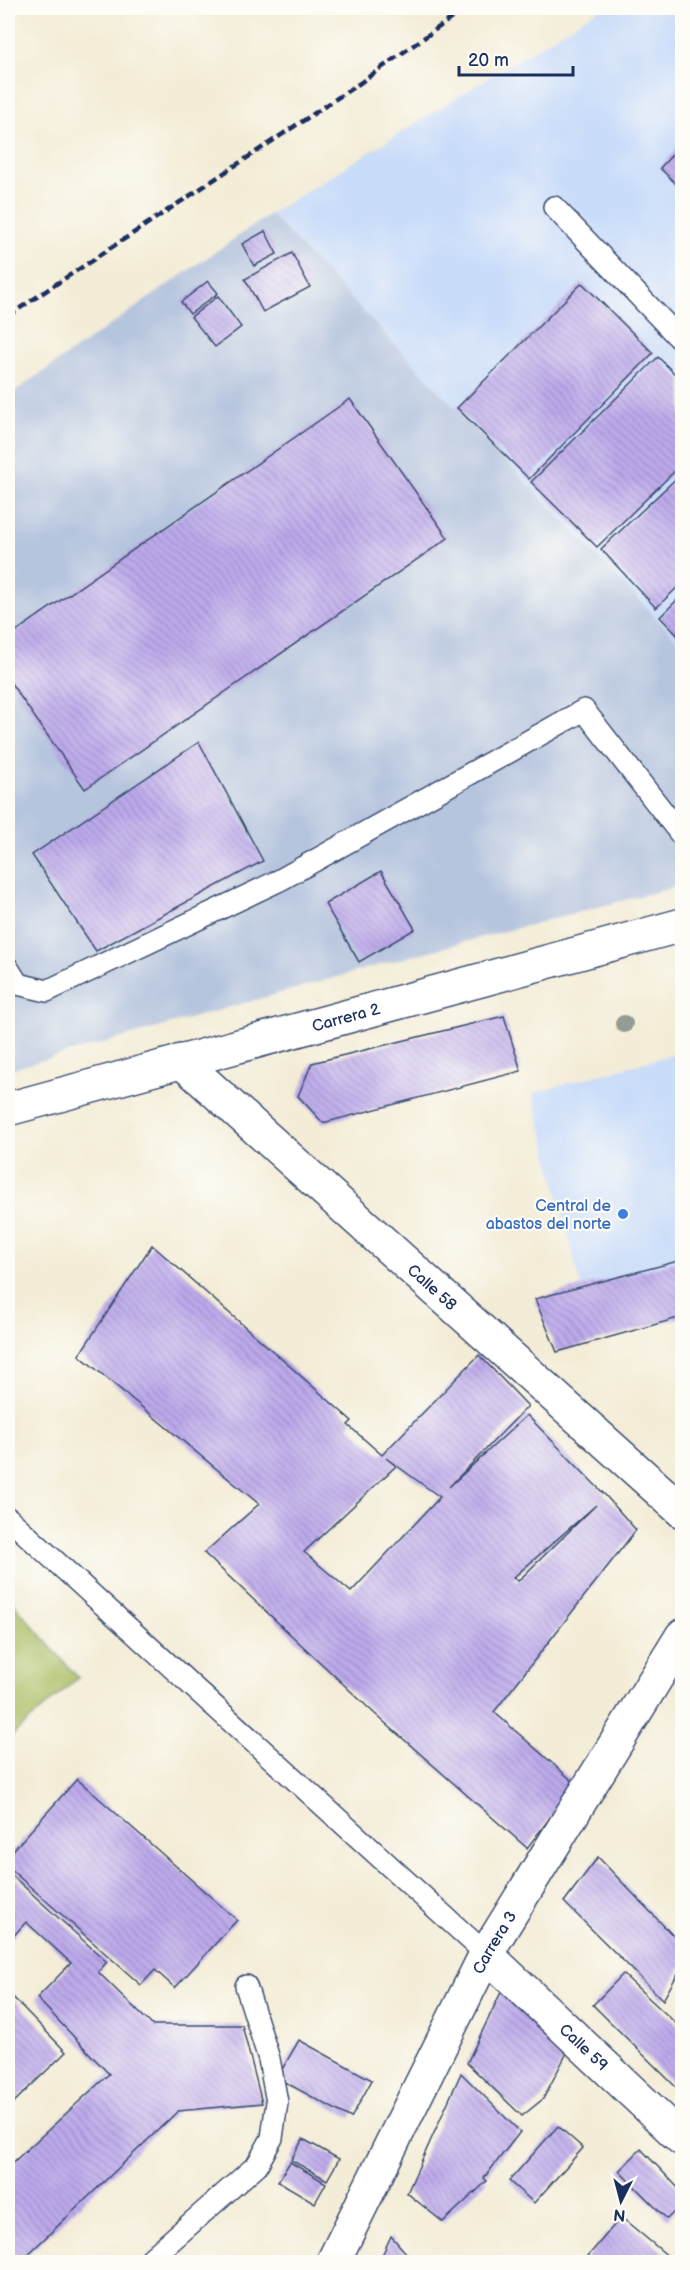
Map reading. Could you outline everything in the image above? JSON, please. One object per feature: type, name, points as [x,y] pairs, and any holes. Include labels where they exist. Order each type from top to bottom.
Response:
[{"type":"street","name":"Carrera 2","points":[[8,1109],[682,925]]},
{"type":"street","name":"Calle 58","points":[[181,1061],[682,1511]]},
{"type":"street","name":"Carrera 3","points":[[333,2262],[486,1954],[682,1636]]},
{"type":"street","name":"Calle 59","points":[[486,1954],[682,2139]]},
{"type":"lane","points":[[554,207],[682,341]]},
{"type":"lane","points":[[11,981],[47,991],[280,879],[584,710],[682,836]]},
{"type":"lane","points":[[8,1518],[486,1954]]},
{"type":"lane","points":[[147,2262],[257,2165],[272,2138],[277,2102],[269,2059],[246,1986]]},
{"type":"shaded area","points":[[601,8],[682,8],[682,645],[270,214]]},
{"type":"shaded area","points":[[270,214],[682,645],[682,885],[422,953],[8,1070],[8,396]]},
{"type":"shaded area","name":"Central de abastos del norte","points":[[682,1052],[682,1260],[581,1287],[533,1093]]},
{"type":"green space","points":[[8,1597],[78,1678],[8,1739]]},
{"type":"building","points":[[682,144],[682,190],[660,168]]},
{"type":"building","points":[[265,231],[277,254],[254,266],[242,244]]},
{"type":"building","points":[[292,253],[310,287],[263,312],[245,279]]},
{"type":"building","points":[[208,281],[218,293],[190,314],[181,302]]},
{"type":"building","points":[[582,283],[653,353],[529,479],[457,408]]},
{"type":"building","points":[[218,296],[241,327],[215,347],[191,317]]},
{"type":"building","points":[[658,357],[682,381],[682,464],[597,547],[531,482]]},
{"type":"building","points":[[350,399],[448,538],[85,789],[8,679],[8,637]]},
{"type":"building","points":[[682,473],[682,583],[656,608],[601,549]]},
{"type":"building","points":[[682,595],[682,640],[660,617]]},
{"type":"building","points":[[199,742],[263,861],[96,951],[32,855]]},
{"type":"building","points":[[381,871],[415,929],[359,962],[325,904]]},
{"type":"building","points":[[504,1016],[521,1071],[323,1123],[298,1096],[312,1063]]},
{"type":"building","points":[[152,1245],[352,1421],[348,1425],[382,1455],[479,1355],[528,1406],[449,1487],[527,1415],[636,1530],[494,1712],[576,1784],[527,1848],[375,1714],[204,1553],[259,1504],[79,1355]],"holes":[[[386,1458],[440,1497],[351,1592],[304,1552],[396,1466]],[[596,1505],[518,1581],[513,1578]]]},
{"type":"building","points":[[682,1260],[682,1317],[557,1352],[535,1299]]},
{"type":"building","points":[[77,1779],[237,1920],[175,1988],[155,1970],[141,1985],[8,1867],[8,1856]]},
{"type":"building","points":[[598,1857],[682,1945],[682,1966],[663,2000],[564,1902]]},
{"type":"building","points":[[8,1872],[107,1962],[98,1972],[152,2025],[242,2025],[262,2103],[178,2111],[20,2262],[8,2262],[8,2167],[109,2074],[37,1998],[71,1963],[26,1922],[8,1942]]},
{"type":"building","points":[[623,1974],[682,2029],[682,2093],[593,2005]]},
{"type":"building","points":[[505,1984],[571,2045],[543,2099],[522,2116],[467,2063]]},
{"type":"building","points":[[8,1992],[66,2052],[8,2108]]},
{"type":"building","points":[[299,2040],[372,2080],[351,2118],[277,2078]]},
{"type":"building","points":[[461,2073],[520,2132],[484,2178],[487,2181],[443,2222],[407,2193]]},
{"type":"building","points":[[558,2126],[583,2148],[534,2203],[509,2181]]},
{"type":"building","points":[[303,2139],[339,2159],[327,2180],[291,2160]]},
{"type":"building","points":[[641,2149],[682,2192],[682,2204],[667,2219],[619,2171]]},
{"type":"building","points":[[290,2162],[326,2183],[315,2203],[278,2181]]},
{"type":"building","points":[[621,2217],[675,2262],[583,2262]]},
{"type":"building","points":[[391,2236],[414,2262],[379,2262]]},
{"type":"railway","points":[[8,316],[360,83],[466,8]]},
{"type":"place","name":"Central de abastos del norte","points":[[623,1214]]}]
